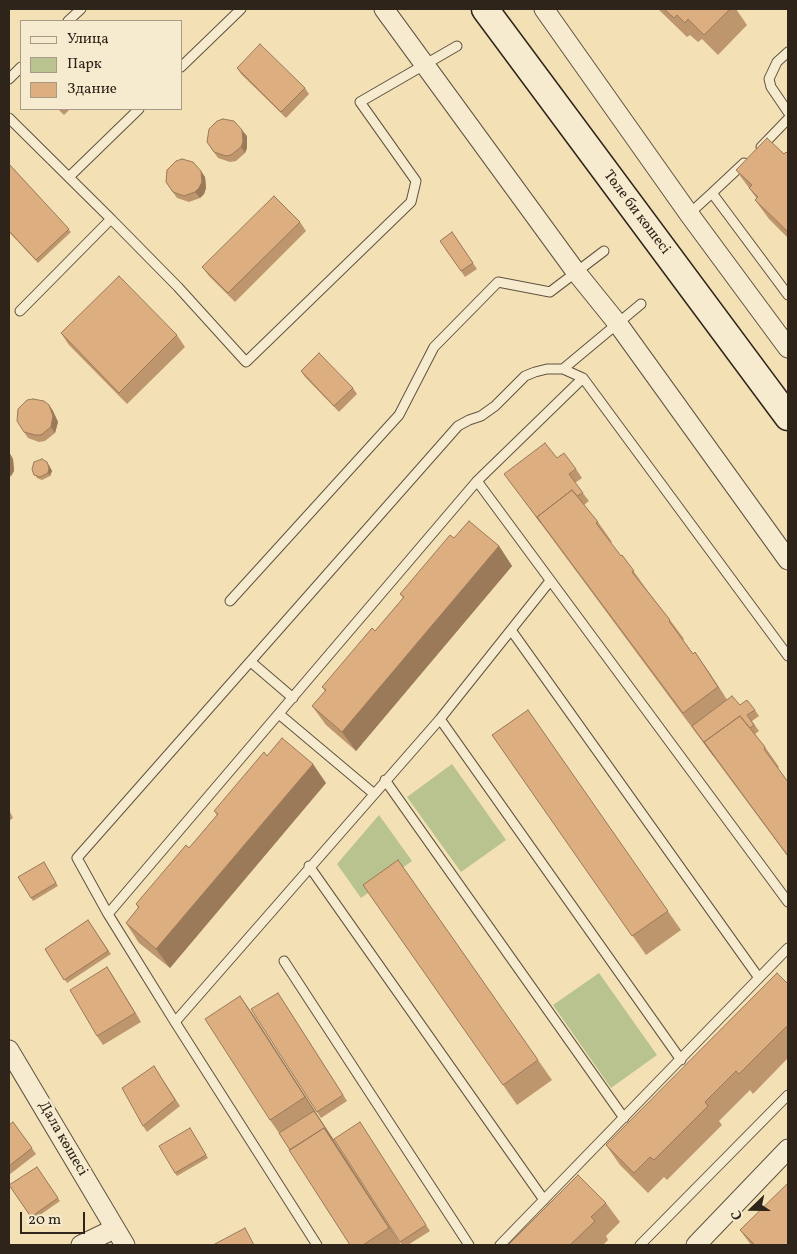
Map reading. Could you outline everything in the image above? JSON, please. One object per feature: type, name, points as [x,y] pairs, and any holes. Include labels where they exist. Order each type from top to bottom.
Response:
[{"type":"main road","name":"Төле би көшесі","points":[[485,9],[788,417]]},
{"type":"street","points":[[384,9],[576,272],[618,324],[788,560]]},
{"type":"street","points":[[544,9],[689,214],[788,348]]},
{"type":"street","name":"Дала көшесі","points":[[9,1050],[125,1245]]},
{"type":"street","points":[[696,1245],[788,1149]]},
{"type":"street","points":[[81,1245],[114,1229]]},
{"type":"lane","points":[[69,20],[81,9]]},
{"type":"lane","points":[[182,66],[241,9]]},
{"type":"lane","points":[[9,118],[178,286],[246,362],[411,202],[416,181],[360,102],[457,46]]},
{"type":"lane","points":[[788,52],[777,62],[769,80],[771,87],[788,112]]},
{"type":"lane","points":[[9,79],[20,68]]},
{"type":"lane","points":[[69,177],[138,110]]},
{"type":"lane","points":[[689,214],[788,119]]},
{"type":"lane","points":[[712,193],[788,296]]},
{"type":"lane","points":[[20,311],[112,219]]},
{"type":"lane","points":[[230,601],[399,415],[434,347],[498,282],[550,292],[604,251]]},
{"type":"lane","points":[[563,369],[641,304]]},
{"type":"lane","points":[[317,1245],[108,914],[77,858],[458,426],[482,416],[495,406],[525,376],[547,369],[563,369],[583,378],[788,656]]},
{"type":"lane","points":[[108,914],[477,481],[583,378]]},
{"type":"lane","points":[[477,481],[788,902]]},
{"type":"lane","points":[[175,1022],[440,718],[550,581]]},
{"type":"lane","points":[[511,630],[759,978]]},
{"type":"lane","points":[[251,662],[293,698]]},
{"type":"lane","points":[[280,714],[373,793]]},
{"type":"lane","points":[[440,718],[681,1060]]},
{"type":"lane","points":[[385,780],[624,1118]]},
{"type":"lane","points":[[309,866],[544,1200]]},
{"type":"lane","points":[[500,1245],[788,948]]},
{"type":"lane","points":[[284,961],[469,1245]]},
{"type":"lane","points":[[640,1245],[788,1095]]},
{"type":"green space","points":[[452,764],[506,840],[461,872],[407,797]]},
{"type":"green space","points":[[379,815],[412,861],[361,898],[337,864]]},
{"type":"green space","points":[[599,973],[657,1055],[611,1088],[553,1005]]},
{"type":"building","points":[[664,9],[730,9],[704,35],[688,19],[685,23],[677,15],[674,18]]},
{"type":"building","points":[[260,44],[305,88],[281,112],[237,68]]},
{"type":"building","points":[[223,119],[234,121],[242,130],[243,142],[241,147],[231,155],[226,156],[214,152],[207,142],[209,129],[217,121]]},
{"type":"building","points":[[767,138],[784,154],[786,152],[788,154],[788,232],[755,200],[758,197],[749,188],[752,185],[736,170]]},
{"type":"building","points":[[182,159],[193,162],[201,171],[202,182],[195,192],[184,196],[173,192],[166,182],[167,170],[176,161]]},
{"type":"building","points":[[9,164],[69,229],[36,260],[9,231]]},
{"type":"building","points":[[274,196],[300,222],[228,293],[202,267]]},
{"type":"building","points":[[452,232],[473,263],[461,271],[440,241]]},
{"type":"building","points":[[119,276],[177,335],[119,393],[61,333]]},
{"type":"building","points":[[319,353],[353,388],[334,406],[301,371]]},
{"type":"building","points":[[27,400],[44,401],[49,405],[53,416],[51,427],[41,435],[24,432],[17,421],[18,409]]},
{"type":"building","points":[[545,443],[557,458],[564,453],[576,469],[569,474],[583,493],[577,496],[572,490],[537,517],[541,523],[504,474]]},
{"type":"building","points":[[42,459],[47,462],[49,468],[48,473],[40,477],[34,475],[32,469],[34,462]]},
{"type":"building","points":[[572,490],[598,522],[596,523],[634,571],[632,572],[670,620],[693,654],[695,652],[718,687],[683,713],[537,517]]},
{"type":"building","points":[[469,521],[499,546],[342,732],[312,706],[326,690],[322,687],[372,628],[375,631],[404,597],[400,594],[450,535],[454,538]]},
{"type":"building","points":[[732,696],[740,705],[747,700],[755,710],[747,715],[754,725],[750,728],[740,716],[704,742],[714,756],[692,726]]},
{"type":"building","points":[[528,710],[668,911],[632,936],[492,735]]},
{"type":"building","points":[[740,716],[765,747],[764,749],[788,782],[788,856],[704,742]]},
{"type":"building","points":[[282,738],[313,764],[156,949],[126,923],[139,907],[136,904],[186,845],[189,848],[218,814],[214,811],[264,752],[267,756]]},
{"type":"building","points":[[398,860],[538,1060],[503,1085],[363,885]]},
{"type":"building","points":[[44,862],[56,883],[31,898],[18,877]]},
{"type":"building","points":[[88,920],[108,951],[64,980],[45,949]]},
{"type":"building","points":[[107,967],[135,1013],[97,1036],[70,990]]},
{"type":"building","points":[[777,973],[788,984],[788,1025],[739,1074],[736,1071],[705,1102],[708,1106],[654,1160],[650,1157],[634,1173],[606,1145]]},
{"type":"building","points":[[278,993],[343,1095],[317,1112],[251,1009]]},
{"type":"building","points":[[240,996],[305,1097],[270,1120],[205,1019]]},
{"type":"building","points":[[154,1066],[175,1100],[143,1126],[122,1088]]},
{"type":"building","points":[[314,1111],[334,1141],[324,1128],[290,1150],[279,1133]]},
{"type":"building","points":[[13,1122],[32,1148],[9,1166],[9,1125]]},
{"type":"building","points":[[360,1122],[426,1225],[400,1242],[334,1139]]},
{"type":"building","points":[[190,1128],[206,1155],[175,1173],[159,1146]]},
{"type":"building","points":[[324,1128],[389,1228],[363,1245],[350,1245],[289,1150]]},
{"type":"building","points":[[37,1167],[58,1198],[31,1217],[9,1185]]},
{"type":"building","points":[[578,1175],[606,1203],[591,1217],[595,1221],[570,1245],[508,1245]]},
{"type":"building","points":[[788,1183],[788,1245],[755,1245],[740,1230]]},
{"type":"building","points":[[245,1228],[254,1245],[213,1245]]}]
